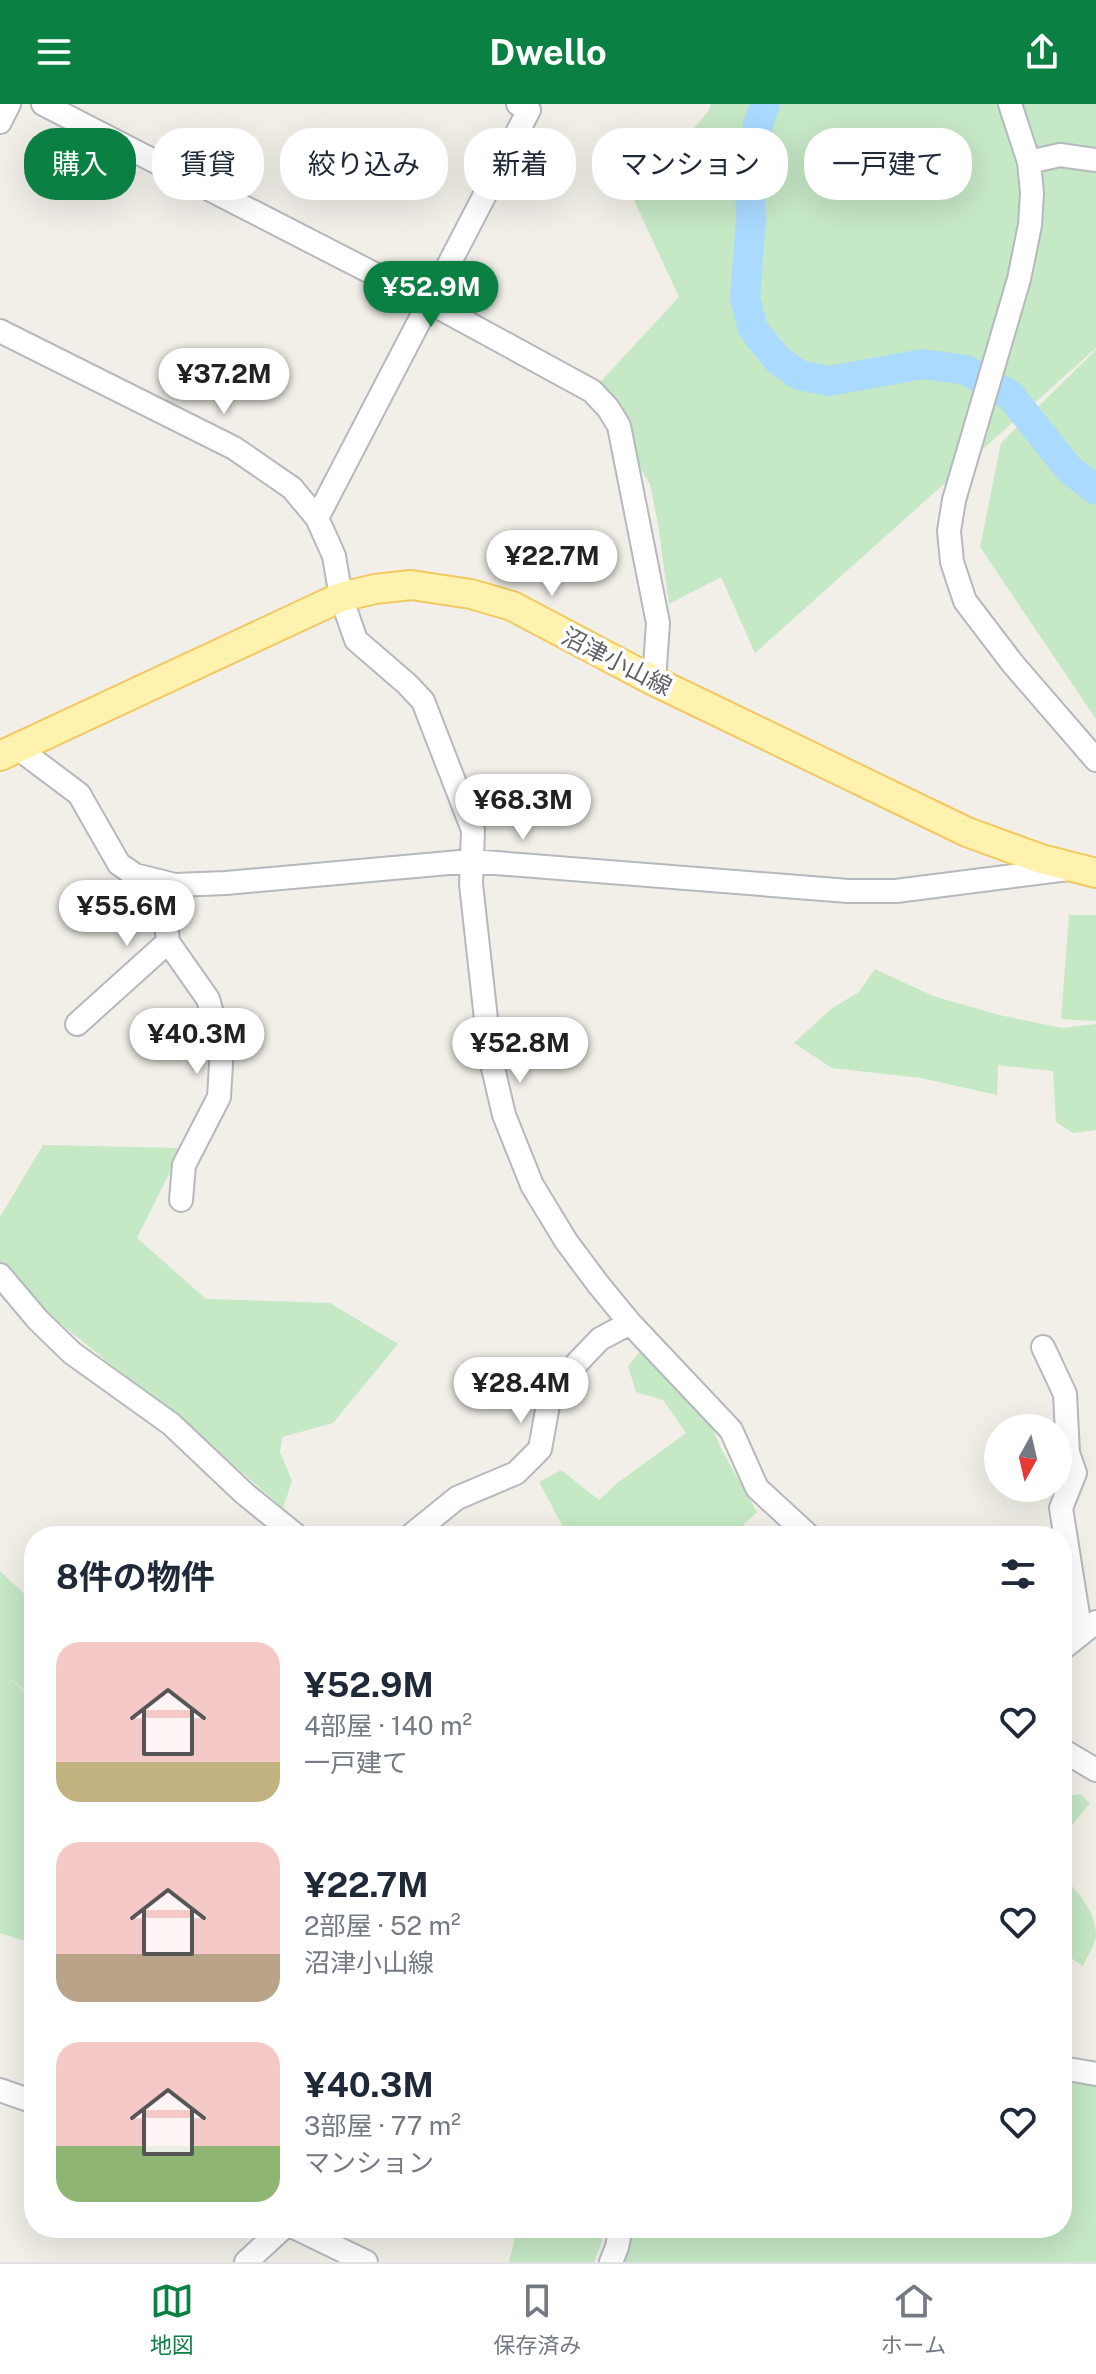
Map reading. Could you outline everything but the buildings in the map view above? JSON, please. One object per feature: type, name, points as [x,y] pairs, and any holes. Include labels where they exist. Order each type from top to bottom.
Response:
[{"type":"main road","name":"沼津小山線","points":[[9,753],[341,597],[411,585],[471,594],[512,606],[654,681],[967,832],[1084,871]]},
{"type":"street","points":[[0,122],[9,104]]},
{"type":"street","points":[[43,104],[429,302],[592,391],[619,426],[658,623],[654,681]]},
{"type":"street","points":[[317,518],[529,110],[518,104]]},
{"type":"street","points":[[1010,104],[1029,162],[1032,193],[1030,225],[1019,279],[954,500],[949,531],[952,562],[965,601],[1013,664],[1096,760]]},
{"type":"street","points":[[1029,162],[1060,155],[1096,160]]},
{"type":"street","points":[[0,331],[234,448],[292,488],[317,518],[334,556],[341,597],[356,640],[423,701],[473,830],[471,884],[490,1055],[504,1115],[532,1185],[566,1241],[630,1323],[731,1430],[757,1488],[798,1526]]},
{"type":"street","points":[[9,753],[79,794],[119,864],[135,875],[175,885],[471,861],[848,891],[896,891],[1084,871]]},
{"type":"street","points":[[175,885],[164,902],[168,942],[208,999],[222,1048],[219,1097],[184,1165],[181,1200]]},
{"type":"street","points":[[77,1024],[168,942]]},
{"type":"street","points":[[0,1275],[38,1320],[72,1353],[171,1424],[245,1494],[285,1526]]},
{"type":"street","points":[[422,1526],[457,1498],[516,1473],[540,1449],[548,1405],[577,1363],[600,1339],[630,1323]]},
{"type":"street","points":[[1043,1347],[1065,1394],[1068,1453],[1075,1473],[1061,1508],[1064,1526]]},
{"type":"street","points":[[1072,1577],[1078,1615],[1090,1627],[1072,1641]]},
{"type":"street","points":[[1072,1756],[1096,1770]]},
{"type":"street","points":[[1072,2070],[1096,2074]]},
{"type":"street","points":[[0,2090],[24,2098]]},
{"type":"street","points":[[246,2262],[272,2238]]},
{"type":"street","points":[[317,2238],[366,2262]]},
{"type":"street","points":[[611,2262],[619,2238]]},
{"type":"green space","points":[[711,104],[1096,104],[1096,348],[755,653],[721,577],[669,604],[650,484],[592,391],[679,297],[634,200],[788,200],[788,128],[694,128]]},
{"type":"green space","points":[[1096,350],[1096,719],[980,547],[1001,443]]},
{"type":"green space","points":[[1069,915],[1096,915],[1096,1021],[1061,1019]]},
{"type":"green space","points":[[875,969],[933,996],[999,1015],[1062,1028],[1096,1024],[1096,1130],[1073,1133],[1056,1122],[1053,1071],[998,1065],[997,1095],[921,1078],[832,1068],[794,1043],[831,1009],[859,992]]},
{"type":"green space","points":[[43,1145],[182,1148],[137,1238],[206,1299],[330,1303],[398,1344],[333,1423],[282,1437],[280,1452],[292,1481],[283,1508],[205,1440],[0,1275],[0,1217]]},
{"type":"green space","points":[[644,1347],[708,1420],[757,1512],[742,1526],[563,1526],[539,1482],[561,1470],[599,1500],[686,1433],[663,1400],[636,1392],[628,1366]]},
{"type":"green space","points":[[0,1571],[24,1594],[24,1690],[4,1674],[24,1691],[24,1941],[0,1933]]},
{"type":"green space","points":[[1080,1794],[1090,1803],[1072,1826],[1072,1795]]},
{"type":"green space","points":[[1072,1887],[1085,1903],[1095,1927],[1095,1940],[1083,1966],[1072,1959]]},
{"type":"green space","points":[[1072,2079],[1096,2083],[1096,2262],[619,2262],[626,2238],[1072,2238]]},
{"type":"green space","points":[[515,2238],[602,2238],[594,2262],[509,2262]]},
{"type":"waterway","points":[[765,104],[758,124],[750,192],[745,298],[753,329],[777,359],[799,375],[829,381],[923,364],[966,370],[1010,395],[1069,469],[1096,490]]}]
